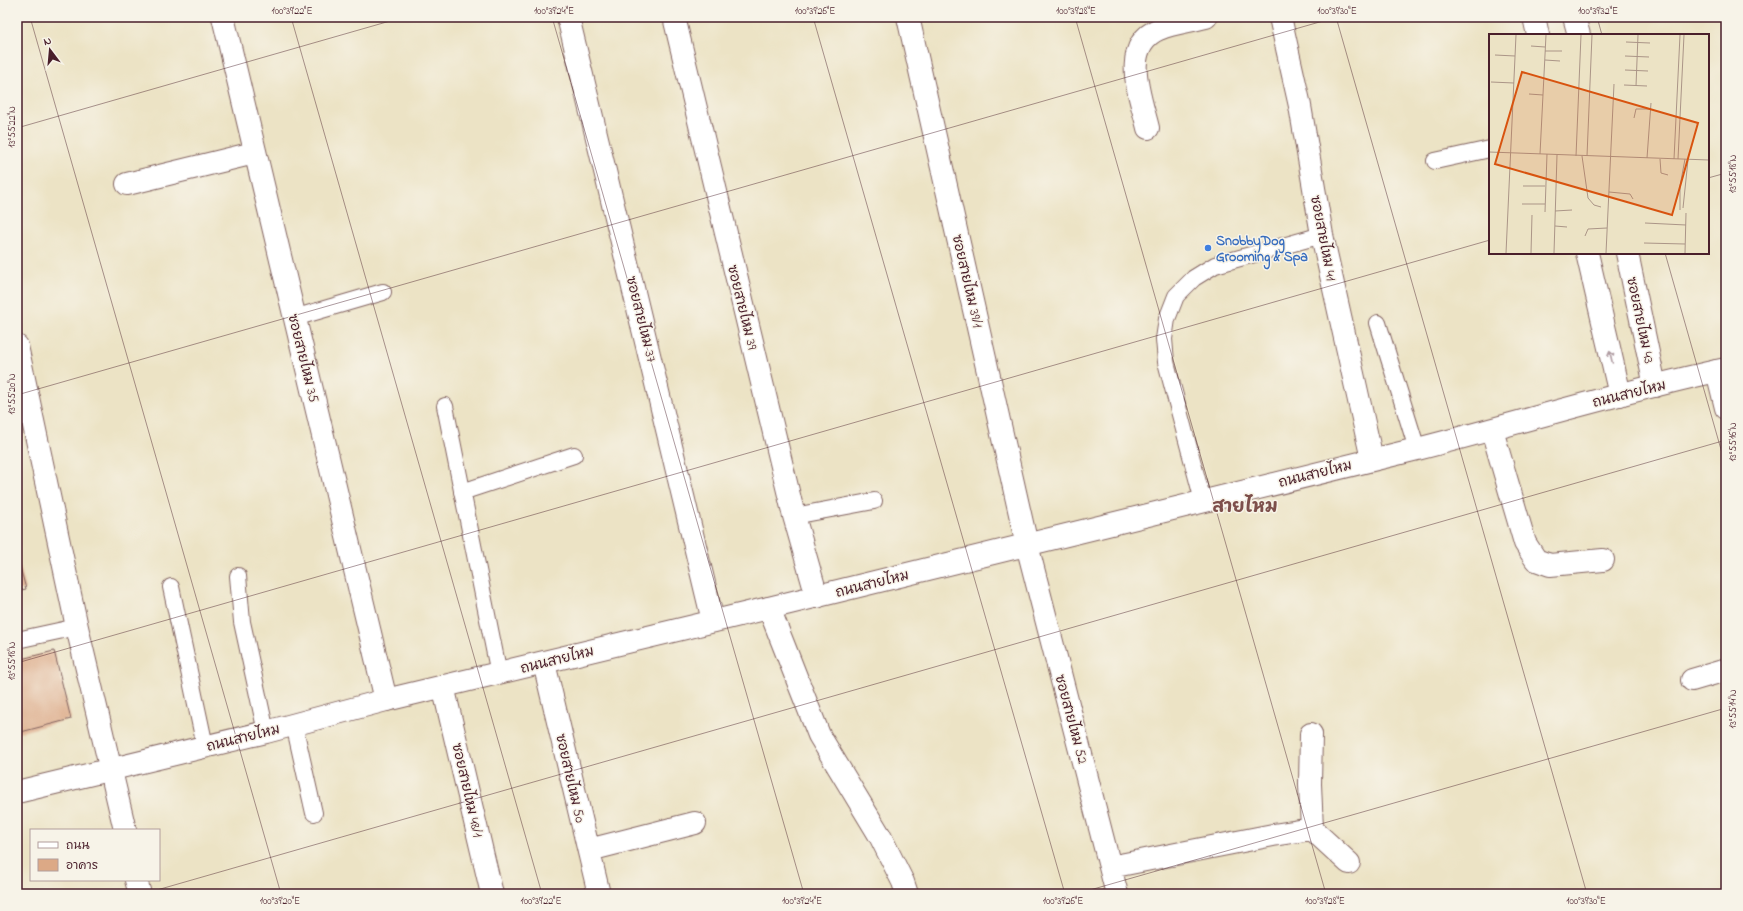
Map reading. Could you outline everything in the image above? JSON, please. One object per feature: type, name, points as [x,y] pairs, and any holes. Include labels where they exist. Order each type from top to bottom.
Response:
[{"type":"street","name":"ซอยสายไหม 35","points":[[222,17],[386,700]]},
{"type":"street","name":"ซอยสายไหม 37","points":[[568,17],[713,622]]},
{"type":"street","name":"ซอยสายไหม 39","points":[[674,17],[794,516],[817,596]]},
{"type":"street","name":"ซอยสายไหม 39/1","points":[[908,17],[1027,545]]},
{"type":"street","points":[[1148,128],[1135,75],[1136,57],[1143,40],[1158,29],[1206,17]]},
{"type":"street","name":"ซอยสายไหม 41","points":[[1280,17],[1300,106],[1322,235],[1372,458]]},
{"type":"street","points":[[1534,17],[1538,34]]},
{"type":"street","points":[[1574,17],[1578,34]]},
{"type":"street","points":[[127,184],[254,153]]},
{"type":"street","points":[[1588,254],[1620,395]]},
{"type":"street","name":"ซอยสายไหม 43","points":[[1627,254],[1655,386]]},
{"type":"street","points":[[17,346],[20,373],[77,627],[125,829]]},
{"type":"street","points":[[1721,370],[1726,408]]},
{"type":"street","name":"ถนนสายไหม","points":[[17,792],[266,732],[443,686],[544,663],[1027,545],[1372,458],[1416,449],[1721,370]]},
{"type":"street","points":[[1492,430],[1525,543],[1536,560],[1550,565],[1603,560]]},
{"type":"street","name":"ซอยสายไหม 52","points":[[1027,545],[1117,894]]},
{"type":"street","points":[[769,608],[819,735],[880,836],[903,882],[907,894]]},
{"type":"street","name":"ซอยสายไหม 50","points":[[544,663],[599,894]]},
{"type":"street","points":[[1692,680],[1726,670]]},
{"type":"street","name":"ซอยสายไหม 48/1","points":[[443,686],[492,894]]},
{"type":"street","points":[[1311,734],[1310,784],[1312,829],[1349,864]]},
{"type":"street","points":[[589,850],[695,823]]},
{"type":"street","points":[[1110,866],[1312,829]]},
{"type":"street","points":[[136,881],[140,894]]},
{"type":"lane","points":[[1435,161],[1489,149]]},
{"type":"lane","points":[[1203,501],[1166,362],[1164,339],[1167,320],[1176,296],[1194,278],[1215,265],[1322,235]]},
{"type":"lane","points":[[294,318],[383,292]]},
{"type":"lane","points":[[1378,323],[1416,449]]},
{"type":"lane","points":[[445,406],[498,674]]},
{"type":"lane","points":[[462,492],[574,455]]},
{"type":"lane","points":[[794,516],[874,501]]},
{"type":"lane","points":[[238,576],[242,622],[266,732]]},
{"type":"lane","points":[[171,587],[205,746]]},
{"type":"lane","points":[[17,640],[77,627]]},
{"type":"lane","points":[[294,724],[314,813]]},
{"type":"building","points":[[17,556],[26,589],[17,591]]},
{"type":"building","points":[[54,651],[71,719],[17,733],[17,660]]},
{"type":"place","name":"SnobbyDog Grooming & Spa","points":[[1208,248]]},
{"type":"district","name":"สายไหม","points":[[1245,506]]}]
